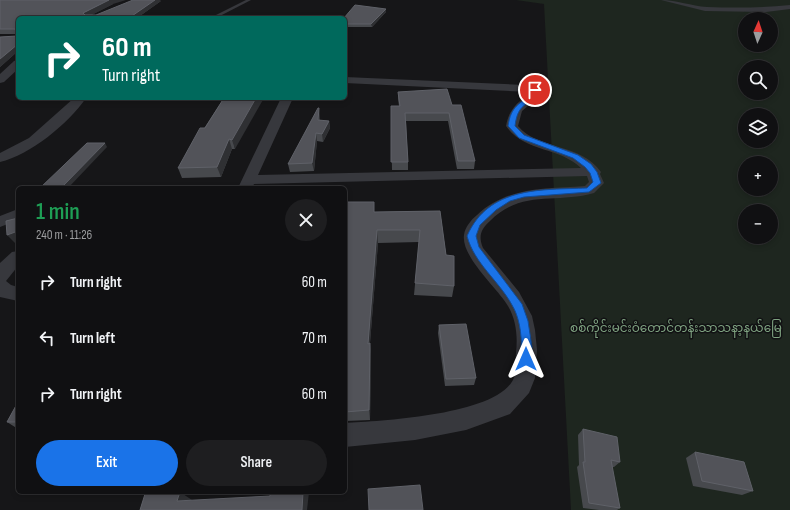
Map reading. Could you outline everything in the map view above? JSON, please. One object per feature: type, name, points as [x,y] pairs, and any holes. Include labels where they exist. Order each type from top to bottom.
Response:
[{"type":"street","points":[[665,0],[705,9],[766,10],[790,7]]},
{"type":"street","points":[[0,80],[16,65]]},
{"type":"street","points":[[347,80],[517,87],[535,90],[537,93],[516,108],[513,114],[512,126],[522,136],[576,156],[588,165],[594,172],[597,183],[589,190],[523,194],[507,200],[493,208],[477,224],[471,236],[474,248],[504,284],[517,304],[523,321],[527,347],[523,384],[503,406],[460,420],[377,434],[347,435]]},
{"type":"street","points":[[0,158],[14,154],[41,137],[78,100]]},
{"type":"street","points":[[286,100],[247,184],[594,172]]},
{"type":"street","points":[[0,222],[16,215]]},
{"type":"street","points":[[0,286],[6,292],[16,294]]},
{"type":"lane","points":[[216,16],[249,0]]},
{"type":"green space","name":"စစ်ကိုင်းမင်းဝံတောင်တန်းသာသနာ့နယ်မြေ","points":[[516,0],[790,0],[790,510],[571,510],[544,4]]},
{"type":"building","points":[[0,0],[109,0],[83,13],[85,15],[96,15],[133,0],[155,0],[132,16],[16,16],[16,32],[15,29],[0,29]]},
{"type":"building","points":[[355,5],[386,9],[371,24],[347,24],[347,16],[346,16]]},
{"type":"building","points":[[16,36],[16,46],[0,59],[0,37]]},
{"type":"building","points":[[447,89],[452,105],[461,105],[475,161],[458,161],[449,113],[405,113],[408,162],[391,162],[391,106],[400,106],[398,92]]},
{"type":"building","points":[[223,100],[255,100],[232,140],[229,139],[217,167],[178,168],[200,128],[205,128]]},
{"type":"building","points":[[318,108],[318,120],[329,121],[322,134],[316,133],[312,163],[288,164]]},
{"type":"building","points":[[87,143],[105,143],[63,186],[42,186]]},
{"type":"building","points":[[347,202],[374,202],[374,212],[440,211],[446,255],[454,256],[454,286],[415,283],[420,230],[377,230],[368,344],[370,343],[369,410],[347,412]]},
{"type":"building","points":[[16,218],[16,232],[7,235],[6,221]]},
{"type":"building","points":[[466,324],[476,378],[446,379],[439,325]]},
{"type":"building","points":[[16,406],[16,422],[7,422]]},
{"type":"building","points":[[583,429],[617,437],[620,462],[611,460],[620,508],[589,503],[583,462],[585,462]]},
{"type":"building","points":[[695,452],[744,462],[753,491],[702,481]]},
{"type":"building","points":[[420,485],[423,510],[369,510],[368,489]]},
{"type":"building","points":[[145,494],[179,494],[177,501],[270,496],[270,494],[303,494],[302,510],[140,510]]},
{"type":"route","points":[[526,359],[527,347],[523,321],[517,304],[504,284],[487,266],[474,248],[471,236],[477,224],[493,208],[507,200],[523,194],[589,190],[597,183],[594,172],[588,165],[576,156],[522,136],[512,126],[513,114],[516,108],[537,93],[535,90]]}]
